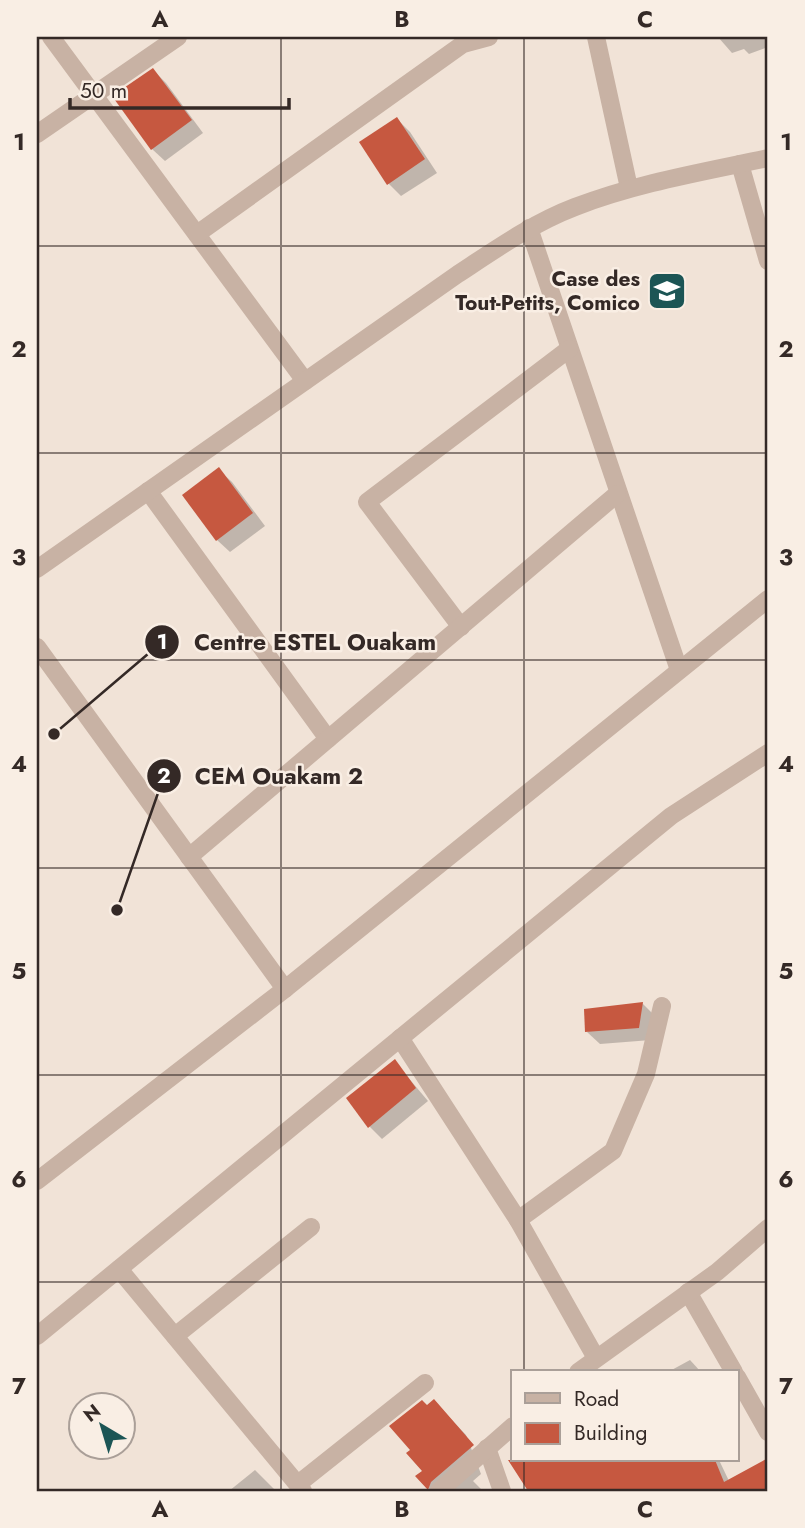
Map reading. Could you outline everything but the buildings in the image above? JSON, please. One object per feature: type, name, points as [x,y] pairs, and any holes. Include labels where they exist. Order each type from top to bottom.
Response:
[{"type":"street","points":[[51,37],[305,381]]},
{"type":"street","points":[[37,134],[94,94],[155,43],[178,37]]},
{"type":"street","points":[[197,234],[461,40],[489,37]]},
{"type":"street","points":[[596,37],[629,188]]},
{"type":"street","points":[[37,569],[458,274],[529,228],[574,207],[629,188],[768,158]]},
{"type":"street","points":[[740,164],[768,261]]},
{"type":"street","points":[[529,228],[678,670]]},
{"type":"street","points":[[461,626],[367,502],[569,349]]},
{"type":"street","points":[[148,491],[328,739]]},
{"type":"street","points":[[189,857],[617,494]]},
{"type":"street","points":[[37,1181],[285,989],[768,599]]},
{"type":"street","points":[[37,647],[285,989]]},
{"type":"street","points":[[37,1336],[670,816],[768,753]]},
{"type":"street","points":[[518,1220],[613,1152],[646,1074],[662,1006]]},
{"type":"street","points":[[400,1038],[518,1220],[596,1358]]},
{"type":"street","points":[[175,1336],[311,1227]]},
{"type":"street","points":[[581,1370],[717,1272],[768,1228]]},
{"type":"street","points":[[119,1269],[301,1488],[425,1383]]},
{"type":"street","points":[[688,1292],[734,1370]]},
{"type":"street","points":[[738,1378],[768,1432]]},
{"type":"street","points":[[439,1491],[511,1428]]},
{"type":"street","points":[[486,1448],[502,1491]]},
{"type":"place","name":"Case des Tout-Petits, Comico","points":[[667,291]]},
{"type":"place","name":"Centre ESTEL Ouakam","points":[[54,734]]},
{"type":"place","name":"CEM Ouakam 2","points":[[117,910]]}]
